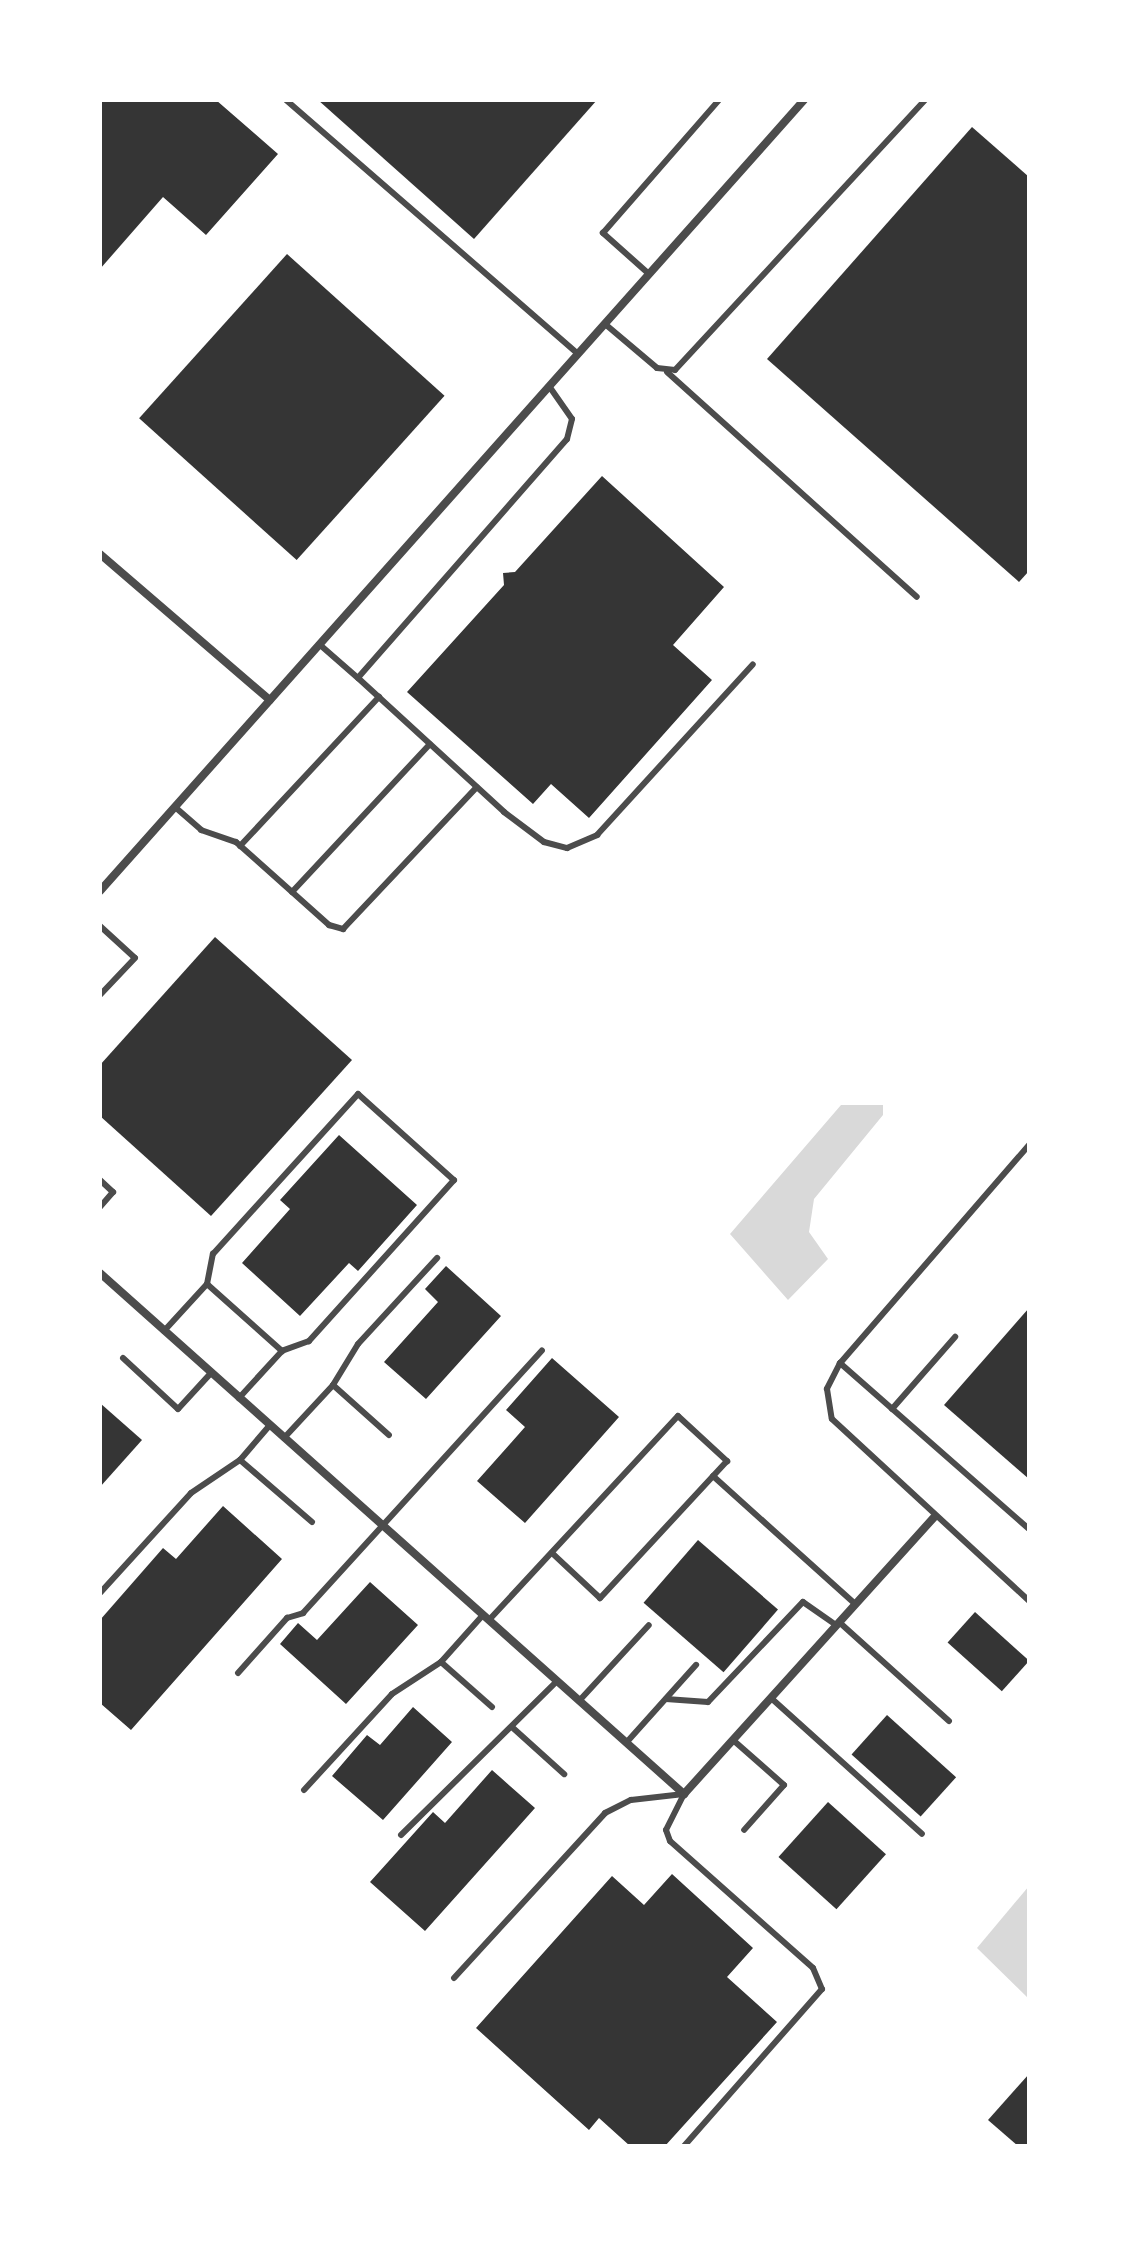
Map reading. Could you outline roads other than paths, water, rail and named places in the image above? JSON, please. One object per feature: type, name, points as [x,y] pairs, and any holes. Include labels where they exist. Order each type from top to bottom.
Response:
[{"type":"street","points":[[100,891],[804,100]]},
{"type":"street","points":[[100,554],[270,700]]},
{"type":"street","points":[[100,1273],[684,1794],[934,1517]]},
{"type":"lane","points":[[286,100],[578,354]]},
{"type":"lane","points":[[649,274],[603,233],[719,100]]},
{"type":"lane","points":[[667,372],[685,362],[925,100]]},
{"type":"lane","points":[[605,324],[667,372],[917,597]]},
{"type":"lane","points":[[358,678],[567,439],[572,419],[549,386]]},
{"type":"lane","points":[[319,644],[477,787],[544,842],[567,848],[597,835],[753,664]]},
{"type":"lane","points":[[240,846],[379,697]]},
{"type":"lane","points":[[292,892],[430,744]]},
{"type":"lane","points":[[175,807],[201,830],[240,846],[335,929],[350,926],[477,787]]},
{"type":"lane","points":[[100,926],[135,958],[100,995]]},
{"type":"lane","points":[[164,1331],[207,1284],[213,1254],[358,1094],[454,1180],[309,1341],[282,1351],[239,1398]]},
{"type":"lane","points":[[1029,1145],[840,1363],[827,1389],[832,1419],[934,1517],[1029,1601]]},
{"type":"lane","points":[[100,1180],[113,1192],[100,1207]]},
{"type":"lane","points":[[284,1438],[333,1385],[358,1344],[437,1258]]},
{"type":"lane","points":[[207,1284],[282,1351]]},
{"type":"lane","points":[[892,1409],[955,1337]]},
{"type":"lane","points":[[238,1673],[382,1525],[542,1350]]},
{"type":"lane","points":[[123,1358],[178,1409],[211,1373]]},
{"type":"lane","points":[[840,1363],[1029,1529]]},
{"type":"lane","points":[[333,1385],[389,1435]]},
{"type":"lane","points":[[304,1790],[392,1694],[441,1662],[552,1553],[678,1416],[727,1461],[600,1598],[552,1553]]},
{"type":"lane","points":[[100,1593],[191,1493],[240,1460],[270,1425]]},
{"type":"lane","points":[[240,1460],[312,1522]]},
{"type":"lane","points":[[713,1476],[855,1604]]},
{"type":"lane","points":[[666,1699],[708,1702],[803,1602],[837,1624],[949,1721]]},
{"type":"lane","points":[[579,1701],[649,1625]]},
{"type":"lane","points":[[441,1662],[492,1707]]},
{"type":"lane","points":[[626,1743],[696,1665]]},
{"type":"lane","points":[[401,1835],[471,1759],[490,1753],[557,1681]]},
{"type":"lane","points":[[771,1698],[922,1834]]},
{"type":"lane","points":[[513,1728],[564,1774]]},
{"type":"lane","points":[[733,1740],[784,1785],[744,1830]]},
{"type":"lane","points":[[454,1978],[605,1813],[631,1800],[684,1794]]},
{"type":"lane","points":[[684,1794],[666,1830],[670,1841],[813,1968],[822,1989],[684,2146]]}]
